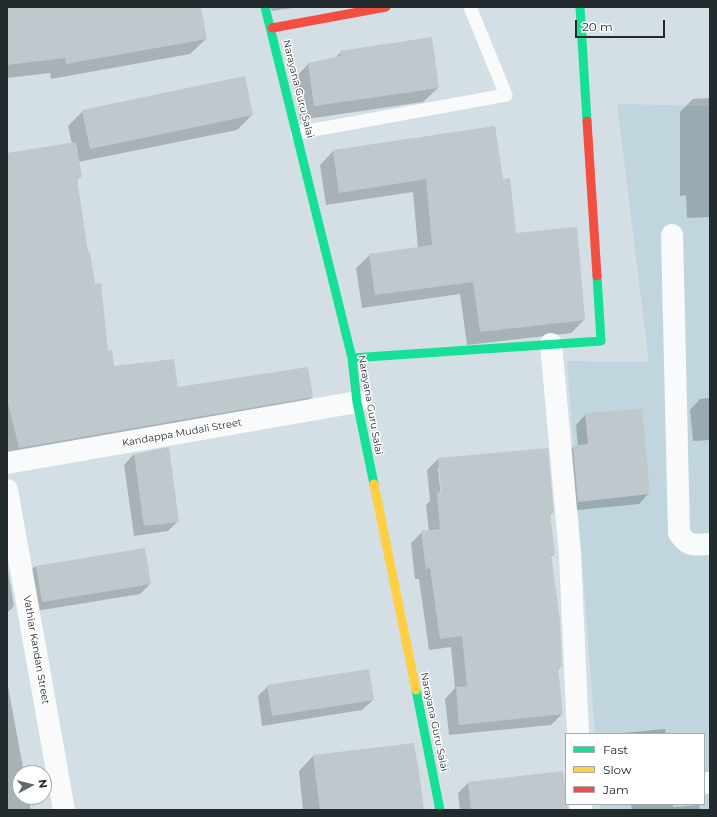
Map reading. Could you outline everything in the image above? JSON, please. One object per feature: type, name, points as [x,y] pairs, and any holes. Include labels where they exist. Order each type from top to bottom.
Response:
[{"type":"main road","name":"Narayana Guru Salai","points":[[265,7],[272,28],[352,358],[357,402],[440,810]]},
{"type":"main road","points":[[272,28],[386,7]]},
{"type":"main road","points":[[352,358],[601,341],[580,7]]},
{"type":"street","points":[[672,235],[679,533],[685,542],[694,545],[710,544]]},
{"type":"street","points":[[551,344],[570,555],[578,733]]},
{"type":"street","name":"Kandappa Mudali Street","points":[[7,463],[357,402]]},
{"type":"street","name":"Vathiar Kandan Street","points":[[7,490],[64,810]]},
{"type":"lane","points":[[297,133],[506,96],[470,7]]},
{"type":"shaded area","points":[[617,104],[710,106],[710,810],[601,810],[600,805],[705,805],[705,733],[595,733],[567,361],[649,362]]},
{"type":"building","points":[[7,7],[201,7],[207,39],[66,64],[65,58],[7,65]]},
{"type":"building","points":[[432,37],[439,88],[314,106],[308,63],[341,56],[340,51]]},
{"type":"building","points":[[245,76],[253,115],[90,149],[82,110]]},
{"type":"building","points":[[495,126],[503,179],[510,178],[516,233],[577,227],[585,320],[480,332],[473,282],[375,295],[369,254],[432,245],[426,179],[339,193],[333,150]]},
{"type":"building","points":[[76,142],[82,177],[77,178],[88,252],[90,252],[95,284],[101,283],[108,350],[112,350],[114,366],[174,359],[178,387],[308,367],[313,397],[19,448],[7,399],[7,153]]},
{"type":"building","points":[[642,409],[650,494],[578,502],[573,446],[588,444],[585,413]]},
{"type":"building","points":[[169,447],[179,522],[144,526],[134,454]]},
{"type":"building","points":[[548,448],[554,513],[550,513],[555,554],[551,554],[560,621],[562,667],[558,667],[563,714],[459,725],[456,687],[467,686],[462,636],[440,639],[430,568],[426,569],[421,531],[440,529],[437,493],[441,492],[438,458]]},
{"type":"building","points":[[145,548],[151,584],[42,602],[36,566]]},
{"type":"building","points":[[369,669],[374,700],[272,716],[267,685]]},
{"type":"building","points":[[414,743],[424,810],[320,810],[313,755]]},
{"type":"building","points":[[563,771],[565,805],[567,805],[568,810],[471,810],[468,782]]},
{"type":"traffic: fast","points":[[265,7],[352,358],[357,402],[374,484]]},
{"type":"traffic: fast","points":[[580,7],[587,121]]},
{"type":"traffic: fast","points":[[352,358],[601,341],[597,276]]},
{"type":"traffic: fast","points":[[416,690],[440,810]]},
{"type":"traffic: slow","points":[[374,484],[416,690]]},
{"type":"traffic: jam","points":[[272,28],[386,7]]},
{"type":"traffic: jam","points":[[587,121],[597,276]]}]
